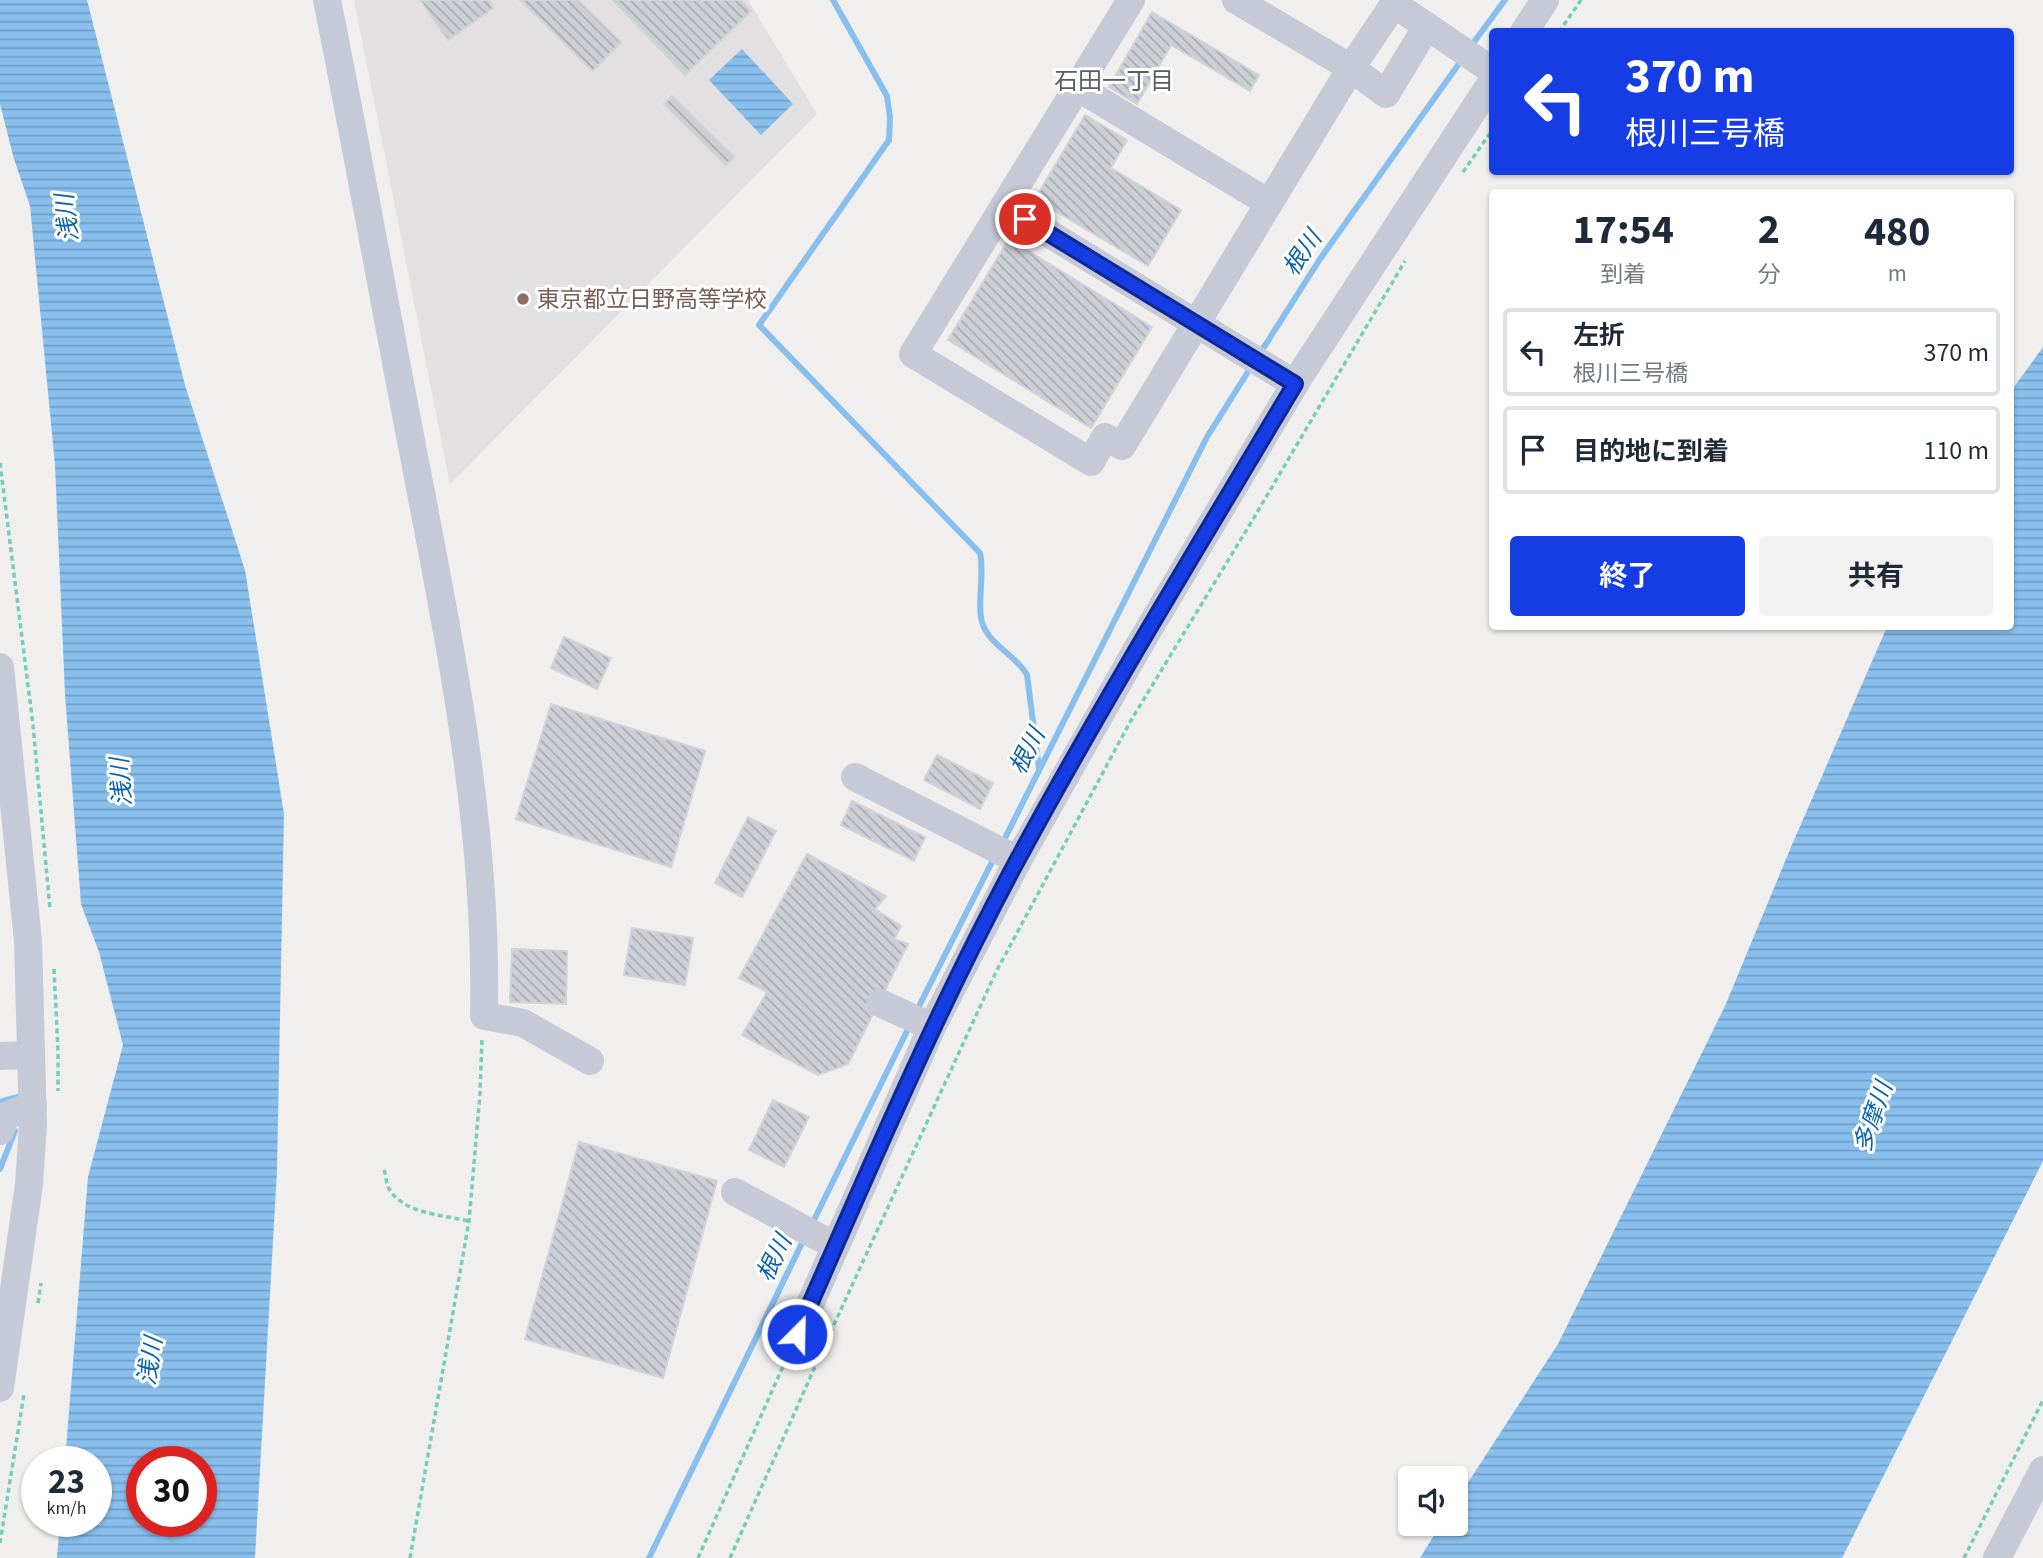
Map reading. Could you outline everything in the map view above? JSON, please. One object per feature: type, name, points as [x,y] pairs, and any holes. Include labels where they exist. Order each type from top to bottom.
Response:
[{"type":"street","points":[[327,0],[463,728],[481,880],[485,959],[484,1016],[523,1023],[590,1061]]},
{"type":"street","points":[[797,1334],[826,1243],[927,1026],[1011,857],[1295,384],[1489,71],[1395,2],[1351,68],[1122,446],[1105,437],[1091,462],[913,354],[1131,0]]},
{"type":"street","points":[[1236,0],[1351,68],[1386,94],[1427,26]]},
{"type":"street","points":[[1527,28],[1545,0]]},
{"type":"street","points":[[1077,87],[1269,203]]},
{"type":"street","points":[[1004,206],[1295,384]]},
{"type":"street","points":[[0,667],[28,941],[33,1105],[29,1184],[0,1388]]},
{"type":"street","points":[[855,777],[1011,857]]},
{"type":"street","points":[[888,1007],[927,1026]]},
{"type":"street","points":[[0,1056],[31,1055]]},
{"type":"street","points":[[0,1131],[6,1116],[33,1105]]},
{"type":"street","points":[[735,1192],[826,1243]]},
{"type":"street","points":[[2001,1556],[2043,1470]]},
{"type":"path","points":[[1562,28],[1581,0]]},
{"type":"path","points":[[1457,182],[1489,135]]},
{"type":"path","points":[[730,1558],[996,972],[1130,722],[1406,259]]},
{"type":"path","points":[[410,1558],[469,1221],[484,1016]]},
{"type":"path","points":[[384,1170],[388,1187],[413,1209],[469,1221]]},
{"type":"path","points":[[698,1558],[797,1334]]},
{"type":"path","points":[[1964,1558],[2043,1400]]},
{"type":"shaded area","name":"東京都立日野高等学校","points":[[354,0],[748,0],[817,114],[450,484]]},
{"type":"water","name":"浅川","points":[[0,0],[87,0],[185,385],[245,570],[284,814],[277,1171],[255,1558],[57,1558],[59,1537],[112,1537],[112,1446],[66,1446],[88,1177],[123,1045],[99,952],[81,904],[65,694],[55,465],[30,206],[0,104]]},
{"type":"water","points":[[742,49],[793,104],[761,135],[709,80]]},
{"type":"water","name":"多摩川","points":[[2043,347],[2043,1161],[1842,1558],[1420,1558],[1434,1536],[1468,1536],[1468,1483],[1558,1344],[1725,1006],[1886,630],[2014,630],[2014,387]]},
{"type":"building","points":[[420,0],[488,0],[493,8],[448,40]]},
{"type":"building","points":[[520,0],[578,0],[621,42],[593,71]]},
{"type":"building","points":[[613,0],[741,0],[751,11],[685,75]]},
{"type":"building","points":[[1152,12],[1259,75],[1250,91],[1171,45],[1137,104],[1109,87]]},
{"type":"building","points":[[672,96],[734,157],[726,165],[664,104]]},
{"type":"building","points":[[1085,115],[1127,140],[1111,168],[1181,210],[1148,266],[1035,199]]},
{"type":"building","points":[[1009,239],[1152,327],[1091,428],[948,340]]},
{"type":"building","points":[[564,637],[611,658],[597,689],[551,668]]},
{"type":"building","points":[[551,704],[705,751],[671,867],[516,819]]},
{"type":"building","points":[[937,755],[993,783],[980,809],[924,780]]},
{"type":"building","points":[[852,801],[925,837],[914,861],[841,825]]},
{"type":"building","points":[[748,817],[776,831],[742,897],[715,883]]},
{"type":"building","points":[[807,854],[886,896],[875,909],[901,926],[894,939],[908,944],[848,1064],[818,1075],[742,1035],[767,992],[739,978]]},
{"type":"building","points":[[632,928],[693,938],[685,985],[624,975]]},
{"type":"building","points":[[512,949],[567,951],[566,1004],[510,1002]]},
{"type":"building","points":[[773,1100],[809,1117],[784,1167],[749,1150]]},
{"type":"building","points":[[579,1142],[717,1181],[663,1378],[525,1339]]},
{"type":"waterway","points":[[833,0],[887,96],[889,140],[759,325],[980,553],[981,618],[992,639],[1027,675],[1039,768]]},
{"type":"waterway","name":"根川","points":[[1471,46],[1505,0]]},
{"type":"waterway","name":"根川","points":[[1259,355],[1320,259],[1463,58]]},
{"type":"waterway","name":"根川","points":[[1002,844],[1207,437],[1251,367]]},
{"type":"waterway","name":"根川","points":[[916,1012],[995,856]]},
{"type":"waterway","name":"根川","points":[[811,1226],[910,1025]]},
{"type":"waterway","points":[[0,1102],[20,1096]]},
{"type":"waterway","points":[[0,1169],[15,1131]]},
{"type":"waterway","name":"根川","points":[[649,1558],[804,1239]]},
{"type":"place","name":"東京都立日野高等学校","points":[[523,299]]},
{"type":"district","name":"石田一丁目","points":[[1114,81]]},
{"type":"route","points":[[797,1334],[932,1027],[1017,860],[1137,649],[1295,384],[1025,219]]}]
